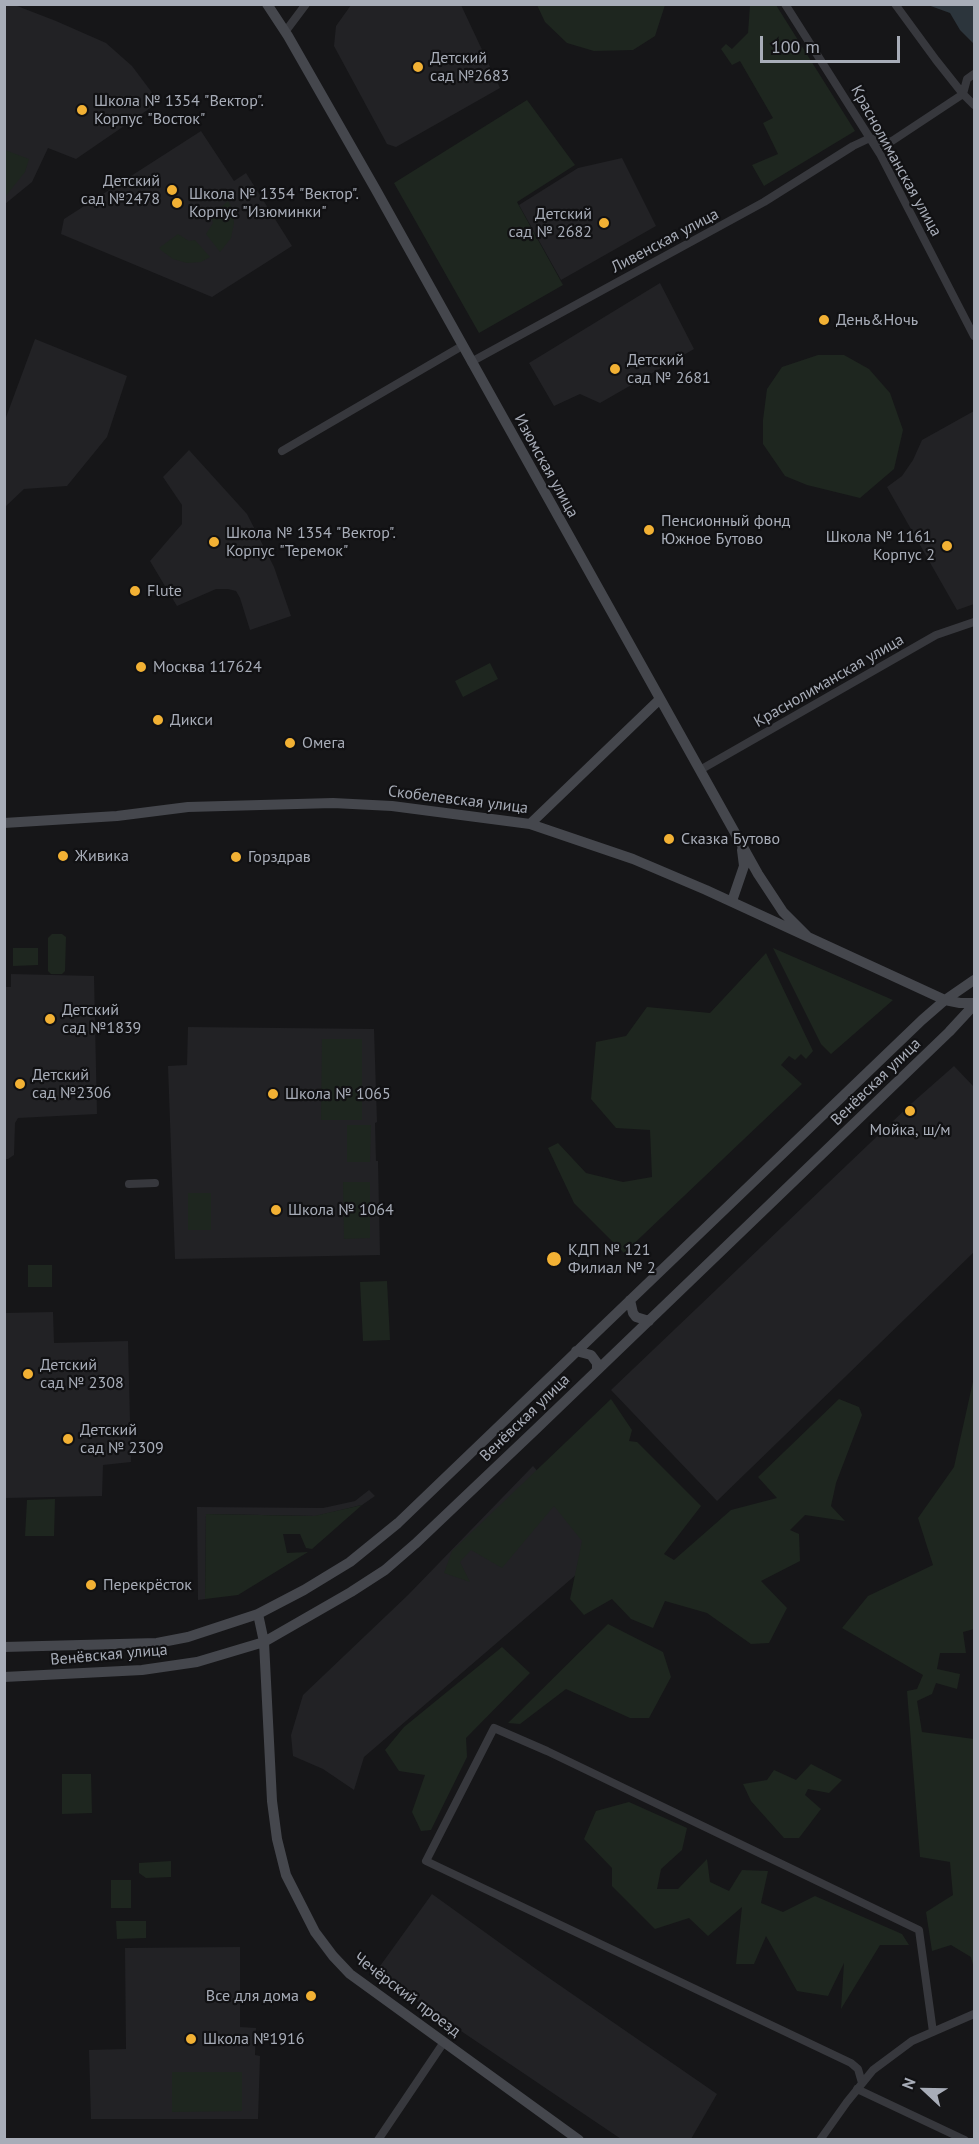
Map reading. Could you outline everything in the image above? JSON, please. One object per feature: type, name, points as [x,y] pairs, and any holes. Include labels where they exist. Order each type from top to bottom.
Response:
[{"type":"street","name":"Изюмская улица","points":[[267,4],[285,32],[758,874],[783,912],[807,936]]},
{"type":"street","points":[[285,32],[306,4]]},
{"type":"street","name":"Краснолиманская улица","points":[[785,4],[880,154],[975,336]]},
{"type":"street","points":[[895,4],[963,94],[975,105]]},
{"type":"street","points":[[870,138],[883,142],[892,141],[963,94],[967,79],[975,74]]},
{"type":"street","name":"Ливенская улица","points":[[471,362],[764,202],[870,138]]},
{"type":"street","points":[[282,451],[462,346]]},
{"type":"street","name":"Краснолиманская улица","points":[[700,770],[936,635],[975,622]]},
{"type":"street","points":[[530,824],[660,699]]},
{"type":"street","name":"Скобелевская улица","points":[[4,823],[117,816],[188,807],[333,803],[392,806],[530,824],[633,859],[732,901],[945,999],[975,1004]]},
{"type":"street","points":[[732,901],[744,866],[742,846]]},
{"type":"street","name":"Венёвская улица","points":[[4,1647],[157,1643],[188,1637],[258,1614],[350,1562],[390,1529],[922,1020],[945,999],[975,980]]},
{"type":"street","points":[[915,984],[927,1000],[927,1013],[922,1020]]},
{"type":"street","points":[[945,999],[956,1012],[956,1019],[950,1032]]},
{"type":"street","name":"Венёвская улица","points":[[4,1677],[78,1674],[197,1662],[264,1642],[385,1570],[422,1538],[950,1032],[975,1004]]},
{"type":"street","points":[[129,1184],[155,1183]]},
{"type":"street","points":[[630,1300],[636,1317],[648,1321]]},
{"type":"street","points":[[576,1351],[591,1355],[597,1363],[597,1370]]},
{"type":"street","name":"Чечёрский проезд","points":[[258,1614],[264,1642],[272,1801],[277,1839],[286,1875],[310,1923],[333,1956],[358,1979],[579,2139]]},
{"type":"street","points":[[860,2086],[858,2069],[851,2063],[426,1861],[494,1728],[547,1751],[919,1930],[933,2032]]},
{"type":"street","points":[[820,2139],[873,2070],[912,2041],[975,2014]]},
{"type":"street","points":[[378,2139],[444,2042]]},
{"type":"street","points":[[860,2086],[965,2139]]},
{"type":"shaded area","name":"Школа № 1354 \"Вектор\". Корпус \"Восток\"","points":[[12,4],[106,43],[132,66],[159,102],[76,159],[48,148],[32,182],[5,204],[4,5]]},
{"type":"shaded area","name":"Детский сад №2683","points":[[351,5],[461,5],[500,88],[396,147],[387,144],[334,46],[336,26]]},
{"type":"shaded area","points":[[537,5],[665,5],[655,36],[633,50],[594,51],[567,43],[545,22]]},
{"type":"shaded area","points":[[750,5],[776,5],[855,131],[764,186],[752,165],[778,154],[763,123],[773,118],[740,61],[732,65],[721,49],[726,44],[732,49],[748,33]]},
{"type":"shaded area","points":[[928,5],[974,5],[974,44],[960,30],[950,13]]},
{"type":"shaded area","points":[[527,100],[575,165],[517,202],[563,285],[479,333],[394,183]]},
{"type":"shaded area","name":"Школа № 1354 \"Вектор\". Корпус \"Изюминки\"","points":[[201,131],[234,181],[246,173],[292,246],[212,297],[61,234],[64,219]]},
{"type":"shaded area","points":[[5,150],[29,159],[25,172],[5,197]]},
{"type":"shaded area","points":[[622,158],[656,226],[561,280],[519,205],[578,168]]},
{"type":"shaded area","points":[[228,201],[233,210],[234,223],[231,238],[220,252],[206,234],[213,223],[211,216]]},
{"type":"shaded area","points":[[178,234],[189,241],[195,240],[210,257],[201,262],[187,263],[173,259],[159,248]]},
{"type":"shaded area","points":[[660,283],[694,349],[600,403],[580,394],[554,406],[529,363]]},
{"type":"shaded area","points":[[35,339],[127,376],[107,437],[67,486],[24,489],[5,507],[5,420]]},
{"type":"shaded area","points":[[818,355],[844,355],[869,369],[890,393],[903,430],[894,469],[860,498],[807,485],[785,476],[763,444],[767,389],[782,367]]},
{"type":"shaded area","name":"Школа № 1161. Корпус 2","points":[[974,411],[974,604],[957,610],[887,487],[902,476],[913,460],[922,440]]},
{"type":"shaded area","name":"Школа № 1354 \"Вектор\". Корпус \"Теремок\"","points":[[189,450],[247,514],[274,567],[291,616],[250,630],[240,598],[236,591],[228,589],[216,589],[177,606],[150,561],[182,524],[182,505],[163,477]]},
{"type":"shaded area","points":[[490,663],[498,679],[463,697],[455,681]]},
{"type":"shaded area","points":[[52,934],[62,934],[66,937],[65,971],[62,974],[51,974],[48,971],[48,938]]},
{"type":"shaded area","points":[[13,948],[38,948],[38,965],[13,966]]},
{"type":"shaded area","points":[[773,948],[893,1000],[831,1054],[821,1044]]},
{"type":"shaded area","points":[[766,953],[813,1051],[806,1059],[801,1054],[795,1060],[789,1056],[781,1065],[802,1084],[624,1253],[574,1203],[548,1148],[558,1143],[586,1173],[623,1182],[652,1177],[650,1130],[616,1128],[591,1099],[596,1042],[626,1036],[647,1007],[710,1013]]},
{"type":"shaded area","name":"Детский сад №1839","points":[[11,974],[94,976],[97,1114],[18,1118],[15,1123],[14,1155],[4,1159],[4,987],[11,987]]},
{"type":"shaded area","points":[[188,1027],[374,1029],[380,1255],[175,1259],[168,1066],[187,1065]]},
{"type":"shaded area","points":[[322,1039],[362,1039],[362,1120],[321,1120]]},
{"type":"shaded area","points":[[954,1066],[974,1087],[974,1252],[717,1501],[611,1390],[912,1103]]},
{"type":"shaded area","points":[[347,1125],[371,1125],[370,1162],[347,1162]]},
{"type":"shaded area","points":[[343,1182],[370,1182],[370,1238],[344,1239]]},
{"type":"shaded area","points":[[188,1193],[211,1193],[211,1230],[188,1230]]},
{"type":"shaded area","points":[[28,1265],[52,1265],[52,1287],[28,1287]]},
{"type":"shaded area","points":[[387,1281],[390,1340],[363,1341],[360,1282]]},
{"type":"shaded area","name":"Детский сад № 2309","points":[[53,1312],[54,1343],[128,1341],[131,1462],[103,1465],[102,1496],[5,1498],[5,1313]]},
{"type":"shaded area","points":[[974,1377],[974,1629],[963,1632],[966,1653],[940,1653],[937,1669],[960,1674],[957,1689],[936,1683],[932,1694],[917,1701],[922,1732],[974,1739],[974,1969],[971,1957],[951,1945],[932,1951],[926,1912],[953,1895],[950,1862],[920,1857],[907,1691],[917,1689],[923,1675],[842,1628],[868,1596],[933,1565],[918,1518],[954,1467]]},
{"type":"shaded area","points":[[611,1399],[632,1430],[629,1441],[637,1442],[701,1506],[664,1554],[674,1560],[731,1510],[777,1498],[758,1477],[839,1399],[859,1407],[862,1415],[836,1483],[831,1506],[845,1521],[805,1515],[790,1530],[799,1534],[800,1561],[761,1581],[787,1608],[769,1643],[751,1644],[707,1613],[665,1601],[653,1628],[631,1619],[612,1599],[584,1615],[570,1599],[582,1541],[554,1506],[502,1568],[471,1550],[460,1562],[470,1582],[444,1573],[452,1551]]},
{"type":"shaded area","points":[[533,1466],[606,1549],[364,1757],[354,1790],[323,1769],[293,1756],[291,1735],[303,1695],[408,1595]]},
{"type":"shaded area","points":[[369,1490],[375,1496],[362,1505],[316,1516],[206,1514],[205,1599],[198,1600],[197,1507],[323,1508],[355,1501]]},
{"type":"shaded area","points":[[55,1499],[54,1536],[25,1536],[27,1500]]},
{"type":"shaded area","points":[[362,1505],[312,1549],[306,1548],[300,1534],[283,1534],[287,1553],[308,1552],[238,1595],[205,1599],[206,1514],[314,1516]]},
{"type":"shaded area","points":[[608,1624],[663,1652],[671,1677],[649,1718],[630,1718],[566,1689],[520,1724],[508,1723]]},
{"type":"shaded area","points":[[502,1647],[530,1673],[466,1738],[467,1757],[431,1830],[421,1831],[412,1812],[425,1775],[399,1771],[385,1750],[404,1727]]},
{"type":"shaded area","points":[[811,1764],[842,1780],[829,1793],[808,1789],[805,1795],[821,1809],[799,1838],[784,1838],[751,1801],[743,1784],[767,1780],[774,1770],[796,1780]]},
{"type":"shaded area","points":[[62,1774],[91,1774],[92,1813],[62,1814]]},
{"type":"shaded area","points":[[629,1802],[687,1828],[682,1850],[661,1869],[657,1889],[678,1889],[707,1859],[710,1882],[729,1891],[742,1870],[768,1871],[761,1903],[783,1912],[815,1896],[902,1934],[909,1945],[880,1945],[841,2009],[844,1963],[828,1996],[797,1991],[766,1936],[754,1964],[736,1964],[742,1907],[708,1936],[689,1918],[655,1929],[612,1886],[612,1868],[584,1839],[596,1811]]},
{"type":"shaded area","points":[[171,1861],[171,1877],[146,1878],[139,1873],[139,1863]]},
{"type":"shaded area","points":[[111,1880],[131,1880],[131,1908],[111,1908]]},
{"type":"shaded area","points":[[432,1894],[717,2094],[691,2139],[621,2139],[375,1973]]},
{"type":"shaded area","points":[[116,1921],[146,1921],[146,1938],[117,1939]]},
{"type":"shaded area","name":"Школа №1916","points":[[240,1947],[240,2027],[256,2028],[255,2055],[260,2056],[258,2119],[91,2119],[89,2050],[126,2049],[125,1948]]},
{"type":"shaded area","points":[[172,2072],[242,2072],[242,2111],[172,2112]]},
{"type":"place","name":"Детский сад №2683","points":[[418,67]]},
{"type":"place","name":"Школа № 1354 \"Вектор\". Корпус \"Восток\"","points":[[82,110]]},
{"type":"place","name":"Детский сад №2478","points":[[172,190]]},
{"type":"place","name":"Школа № 1354 \"Вектор\". Корпус \"Изюминки\"","points":[[177,203]]},
{"type":"place","name":"Детский сад № 2682","points":[[604,223]]},
{"type":"place","name":"День&Ночь","points":[[824,320]]},
{"type":"place","name":"Детский сад № 2681","points":[[615,369]]},
{"type":"place","name":"Пенсионный фонд Южное Бутово","points":[[649,530]]},
{"type":"place","name":"Школа № 1354 \"Вектор\". Корпус \"Теремок\"","points":[[214,542]]},
{"type":"place","name":"Школа № 1161. Корпус 2","points":[[947,546]]},
{"type":"place","name":"Flute","points":[[135,591]]},
{"type":"place","name":"Москва 117624","points":[[141,667]]},
{"type":"place","name":"Дикси","points":[[158,720]]},
{"type":"place","name":"Омега","points":[[290,743]]},
{"type":"place","name":"Сказка Бутово","points":[[669,839]]},
{"type":"place","name":"Живика","points":[[63,856]]},
{"type":"place","name":"Горздрав","points":[[236,857]]},
{"type":"place","name":"Детский сад №1839","points":[[50,1019]]},
{"type":"place","name":"Детский сад №2306","points":[[20,1084]]},
{"type":"place","name":"Школа № 1065","points":[[273,1094]]},
{"type":"place","name":"Мойка, ш/м","points":[[910,1111]]},
{"type":"place","name":"Школа № 1064","points":[[276,1210]]},
{"type":"place","name":"КДП № 121 Филиал № 2","points":[[554,1259]]},
{"type":"place","name":"Детский сад № 2308","points":[[28,1374]]},
{"type":"place","name":"Детский сад № 2309","points":[[68,1439]]},
{"type":"place","name":"Перекрёсток","points":[[91,1585]]},
{"type":"place","name":"Все для дома","points":[[311,1996]]},
{"type":"place","name":"Школа №1916","points":[[191,2039]]}]
